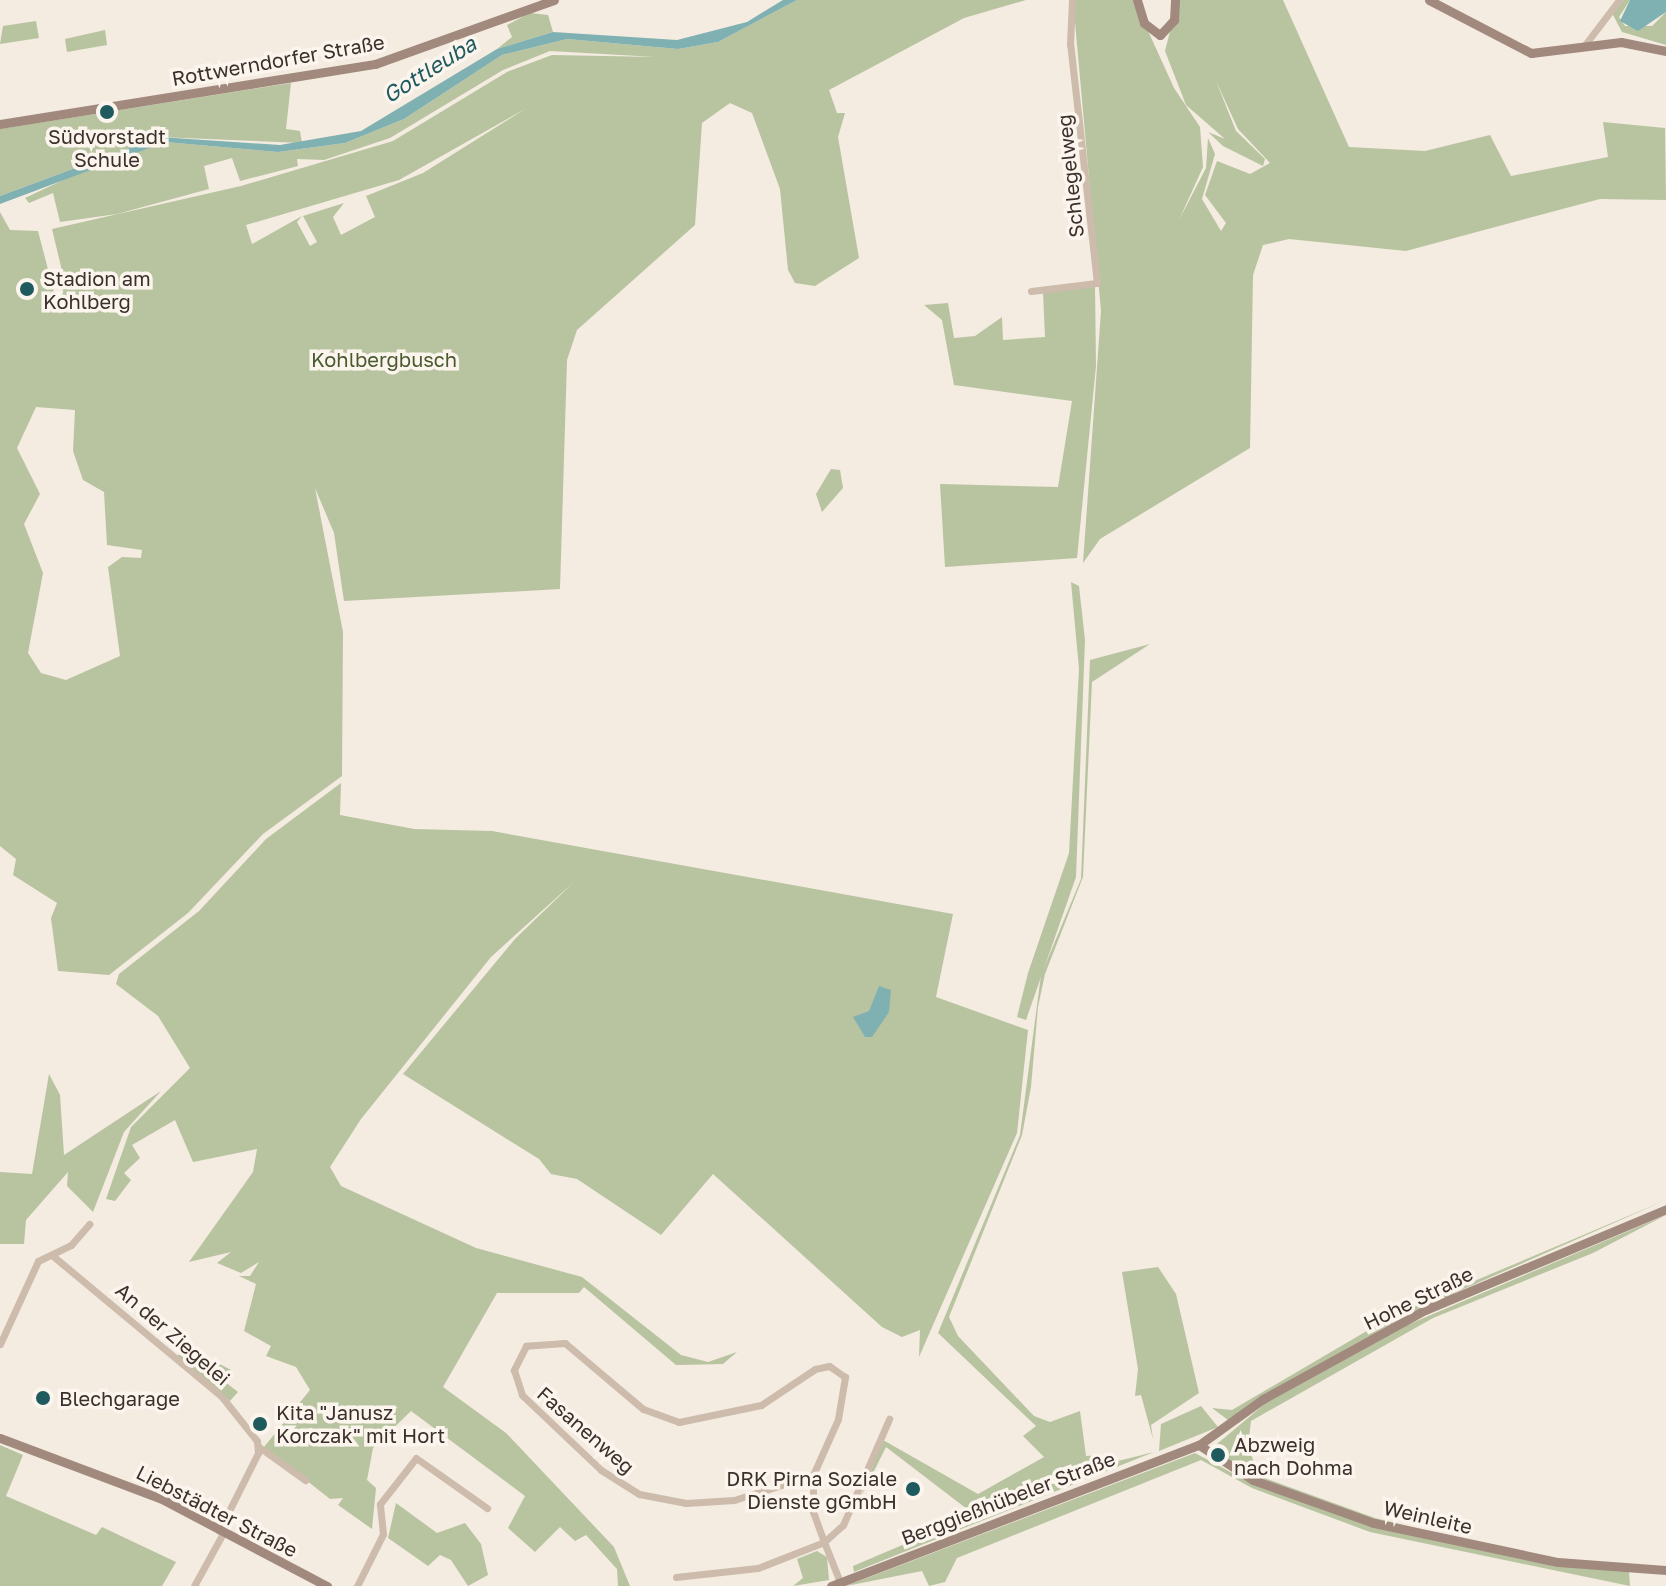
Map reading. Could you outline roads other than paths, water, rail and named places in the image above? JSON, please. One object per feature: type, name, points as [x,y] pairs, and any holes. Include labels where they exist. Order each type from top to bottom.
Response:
[{"type":"main road","name":"Rottwerndorfer Straße","points":[[0,124],[375,64],[554,0]]},
{"type":"main road","points":[[1137,0],[1142,19],[1151,32],[1167,32],[1175,0]]},
{"type":"main road","points":[[1429,0],[1514,49],[1632,42],[1666,51]]},
{"type":"main road","name":"Hohe Straße","points":[[1199,1445],[1263,1399],[1425,1310],[1666,1209]]},
{"type":"main road","name":"Liebstädter Straße","points":[[0,1438],[151,1494],[220,1534],[327,1586]]},
{"type":"main road","name":"Weinleite","points":[[1199,1445],[1253,1480],[1374,1523],[1558,1562],[1666,1570]]},
{"type":"main road","name":"Berggießhübeler Straße","points":[[835,1584],[1199,1445]]},
{"type":"street","name":"Schlegelweg","points":[[1031,291],[1097,283],[1070,44],[1072,0]]},
{"type":"street","points":[[1584,46],[1610,4],[1619,0]]},
{"type":"street","points":[[0,1344],[38,1261],[53,1256],[89,1224]]},
{"type":"street","name":"An der Ziegelei","points":[[53,1256],[235,1409],[259,1447],[305,1480]]},
{"type":"street","name":"Fasanenweg","points":[[813,1475],[734,1500],[686,1503],[639,1494],[601,1470],[522,1395],[517,1358],[538,1340],[560,1341],[643,1409],[690,1423],[761,1405],[815,1369],[836,1368],[846,1392],[813,1475],[813,1511],[824,1542]]},
{"type":"street","points":[[676,1577],[758,1568],[824,1542],[843,1525],[889,1419]]},
{"type":"street","points":[[194,1586],[259,1447]]},
{"type":"street","points":[[357,1586],[383,1534],[380,1504],[416,1458],[487,1508]]},
{"type":"street","points":[[824,1542],[835,1584]]},
{"type":"water","points":[[783,0],[797,0],[718,42],[678,49],[567,39],[502,55],[404,119],[345,143],[278,152],[165,142],[0,204],[0,196],[159,137],[280,145],[361,131],[497,49],[553,32],[677,40],[747,22]]},
{"type":"water","points":[[1630,0],[1666,0],[1666,12],[1638,31],[1620,21]]},
{"type":"water","points":[[879,986],[891,990],[889,1012],[872,1037],[865,1037],[853,1017],[869,1011]]},
{"type":"place","name":"Südvorstadt Schule","points":[[107,112]]},
{"type":"place","name":"Stadion am Kohlberg","points":[[27,289]]},
{"type":"place","name":"Blechgarage","points":[[43,1398]]},
{"type":"place","name":"Kita \"Janusz Korczak\" mit Hort","points":[[260,1424]]},
{"type":"place","name":"Abzweig nach Dohma","points":[[1218,1455]]},
{"type":"place","name":"DRK Pirna Soziale Dienste gGmbH","points":[[913,1489]]},
{"type":"water label","name":"Gottleuba","points":[[429,69]]},
{"type":"park label","name":"Kohlbergbusch","points":[[384,359]]}]
